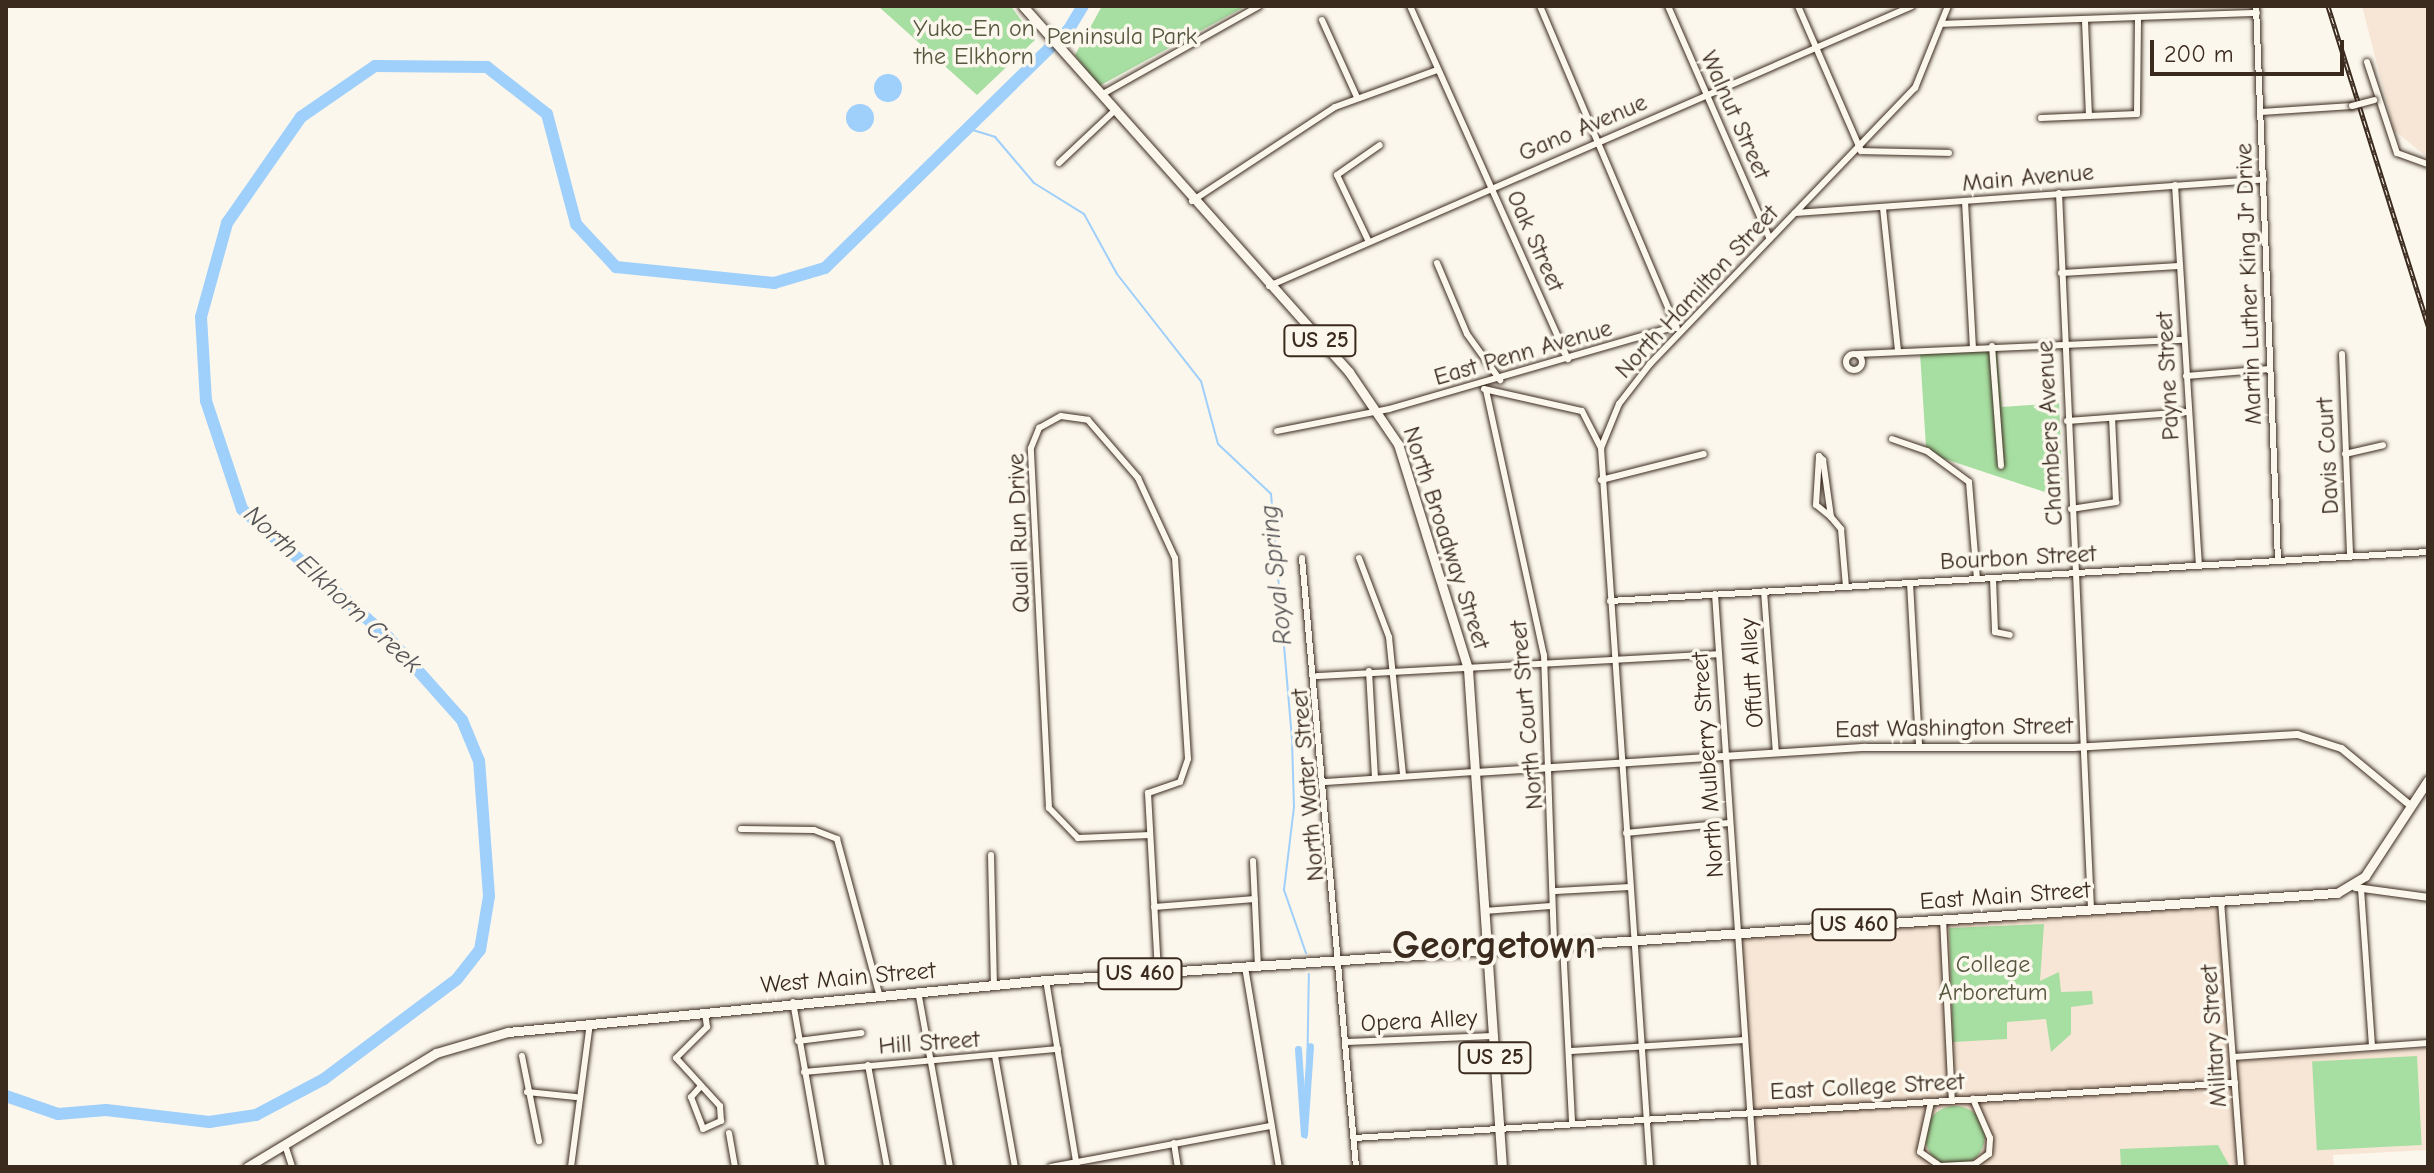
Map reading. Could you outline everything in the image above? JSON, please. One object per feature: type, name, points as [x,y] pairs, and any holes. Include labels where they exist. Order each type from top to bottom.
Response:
[{"type":"main road","name":"North Broadway Street","points":[[1023,6],[1112,113],[1379,411],[1403,457],[1468,666],[1475,772]]},
{"type":"main road","name":"US 25","points":[[1475,772],[1502,1167]]},
{"type":"main road","points":[[2358,888],[2428,780]]},
{"type":"main road","name":"East Main Street","points":[[1487,950],[2221,901],[2358,888]]},
{"type":"main road","name":"West Main Street","points":[[247,1167],[286,1148],[447,1048],[590,1023],[793,1002],[1046,980],[1487,950]]},
{"type":"street","points":[[1098,97],[1259,6]]},
{"type":"street","name":"Oak Street","points":[[1410,6],[1568,359]]},
{"type":"street","points":[[1540,6],[1677,329]]},
{"type":"street","name":"Walnut Street","points":[[1668,6],[1770,239]]},
{"type":"street","points":[[1798,6],[1857,148],[1869,155],[1949,153]]},
{"type":"street","name":"Gano Avenue","points":[[1269,286],[1368,240],[1912,6]]},
{"type":"street","name":"North Hamilton Street","points":[[1650,1167],[1601,448],[1609,422],[1677,329],[1770,239],[1919,81],[1948,6]]},
{"type":"street","points":[[1941,24],[2138,20],[2256,10]]},
{"type":"street","name":"Martin Luther King Jr Drive","points":[[2256,10],[2278,561]]},
{"type":"street","points":[[1322,20],[1357,97]]},
{"type":"street","points":[[2041,118],[2137,114],[2138,20]]},
{"type":"street","points":[[2085,21],[2089,116]]},
{"type":"street","points":[[2367,62],[2376,99],[2398,155],[2428,164]]},
{"type":"street","points":[[1192,201],[1254,154],[1357,97],[1437,70]]},
{"type":"street","points":[[2261,112],[2352,106],[2376,99]]},
{"type":"street","points":[[1059,163],[1112,113]]},
{"type":"street","points":[[1368,240],[1337,175],[1380,145]]},
{"type":"street","name":"Main Avenue","points":[[1795,213],[2264,179]]},
{"type":"street","name":"Payne Street","points":[[2175,185],[2199,565]]},
{"type":"street","name":"Chambers Avenue","points":[[2059,193],[2063,345],[2091,910]]},
{"type":"street","points":[[1965,201],[1973,347]]},
{"type":"street","points":[[1883,208],[1898,350]]},
{"type":"street","points":[[1437,263],[1467,334],[1500,380]]},
{"type":"street","points":[[2061,273],[2180,266]]},
{"type":"street","name":"East Penn Avenue","points":[[1277,431],[1379,411],[1677,329]]},
{"type":"street","points":[[1858,354],[2184,340]]},
{"type":"street","points":[[1992,346],[2001,466]]},
{"type":"street","name":"Davis Court","points":[[2342,354],[2350,556]]},
{"type":"street","points":[[2186,376],[2270,369]]},
{"type":"street","points":[[1473,386],[1552,400],[1609,422]]},
{"type":"street","name":"North Court Street","points":[[1486,390],[1545,662],[1556,891],[1551,906],[1559,944],[1571,1051],[1572,1124]]},
{"type":"street","points":[[2067,421],[2188,412]]},
{"type":"street","name":"Quail Run Drive","points":[[1061,416],[1088,420],[1138,478],[1175,558],[1188,759],[1180,782],[1148,793],[1150,835],[1078,838],[1049,808],[1031,448],[1039,428],[1061,416]]},
{"type":"street","points":[[1590,416],[1601,448]]},
{"type":"street","points":[[2071,509],[2116,502],[2112,418]]},
{"type":"street","points":[[1892,439],[1927,451],[1969,482],[1977,579]]},
{"type":"street","points":[[2345,454],[2383,445]]},
{"type":"street","points":[[1601,480],[1704,454]]},
{"type":"street","points":[[1831,517],[1823,460],[1819,456],[1816,505],[1841,529],[1846,587]]},
{"type":"street","name":"Bourbon Street","points":[[1610,601],[2428,552]]},
{"type":"street","name":"North Water Street","points":[[1302,558],[1317,676],[1356,1167]]},
{"type":"street","points":[[1359,558],[1393,669],[1403,776]]},
{"type":"street","points":[[1993,579],[1995,632],[2010,635]]},
{"type":"street","points":[[1910,583],[1919,745]]},
{"type":"street","name":"Offutt Alley","points":[[1764,591],[1776,753]]},
{"type":"street","name":"North Mulberry Street","points":[[1715,594],[1754,1167]]},
{"type":"street","points":[[1317,676],[1393,669],[1718,654]]},
{"type":"street","points":[[1369,671],[1375,778]]},
{"type":"street","name":"East Washington Street","points":[[1475,772],[1919,745],[2082,746],[2307,734],[2341,748],[2411,806]]},
{"type":"street","points":[[1325,782],[1475,772]]},
{"type":"street","points":[[1626,833],[1729,823]]},
{"type":"street","points":[[741,829],[814,830],[837,839],[879,994]]},
{"type":"street","points":[[1150,835],[1158,973]]},
{"type":"street","points":[[991,855],[994,984]]},
{"type":"street","points":[[1253,861],[1258,966]]},
{"type":"street","points":[[1556,891],[1630,887]]},
{"type":"street","points":[[2358,888],[2372,1047]]},
{"type":"street","name":"East Main Street","points":[[2358,888],[2428,897]]},
{"type":"street","points":[[1154,907],[1255,899]]},
{"type":"street","name":"Military Street","points":[[2221,901],[2241,1167]]},
{"type":"street","points":[[1484,911],[1551,906]]},
{"type":"street","points":[[1943,919],[1952,1100]]},
{"type":"street","points":[[1245,967],[1279,1167]]},
{"type":"street","points":[[1046,980],[1077,1165]]},
{"type":"street","points":[[918,991],[950,1167]]},
{"type":"street","points":[[793,1002],[822,1167]]},
{"type":"street","points":[[701,1086],[691,1097],[703,1129],[718,1125],[722,1113],[701,1086],[676,1058],[707,1027],[705,1012]]},
{"type":"street","points":[[571,1167],[576,1097],[588,1069],[590,1023]]},
{"type":"street","points":[[798,1041],[861,1033]]},
{"type":"street","name":"Opera Alley","points":[[1347,1042],[1493,1036]]},
{"type":"street","points":[[1571,1051],[1745,1040]]},
{"type":"street","points":[[2233,1057],[2428,1043]]},
{"type":"street","name":"Hill Street","points":[[804,1072],[1058,1049]]},
{"type":"street","points":[[522,1056],[539,1141]]},
{"type":"street","points":[[995,1056],[1015,1167]]},
{"type":"street","points":[[868,1065],[887,1167]]},
{"type":"street","name":"East College Street","points":[[1354,1138],[2235,1083]]},
{"type":"street","points":[[527,1092],[576,1097]]},
{"type":"street","points":[[1931,1102],[1920,1152],[1940,1166],[1975,1164],[1989,1154],[1990,1138],[1973,1099]]},
{"type":"street","points":[[1051,1167],[1077,1165],[1174,1143],[1271,1126]]},
{"type":"street","points":[[729,1133],[735,1167]]},
{"type":"street","points":[[1174,1143],[1178,1167]]},
{"type":"street","points":[[286,1148],[292,1167]]},
{"type":"shaded area","points":[[2362,6],[2428,6],[2428,158],[2394,130]]},
{"type":"shaded area","points":[[2219,904],[2230,1061],[2428,1048],[2428,1150],[2333,1155],[2334,1167],[1756,1167],[1738,937]]},
{"type":"green space","name":"Yuko-En on the Elkhorn","points":[[878,6],[1011,6],[1035,40],[977,95]]},
{"type":"green space","name":"Peninsula Park","points":[[1102,6],[1246,6],[1099,86],[1075,55]]},
{"type":"green space","points":[[1997,351],[2002,407],[2059,403],[2063,498],[1942,458],[1926,447],[1920,353]]},
{"type":"green space","name":"College Arboretum","points":[[2044,924],[2040,981],[2059,972],[2061,992],[2092,991],[2093,1004],[2071,1007],[2071,1034],[2051,1052],[2046,1019],[2007,1022],[2007,1039],[1953,1042],[1949,928]]},
{"type":"green space","points":[[2417,1056],[2422,1145],[2317,1150],[2312,1061]]},
{"type":"green space","points":[[1955,1106],[1977,1114],[1985,1136],[1977,1158],[1955,1166],[1933,1158],[1925,1136],[1933,1114]]},
{"type":"green space","points":[[2218,1145],[2230,1167],[2121,1167],[2120,1149]]},
{"type":"water","points":[[888,74],[898,78],[902,88],[898,98],[888,102],[878,98],[874,88],[878,78]]},
{"type":"water","points":[[860,104],[870,108],[874,118],[870,128],[860,132],[850,128],[846,118],[850,108]]},
{"type":"waterway","name":"North Elkhorn Creek","points":[[6,1096],[58,1114],[106,1110],[209,1122],[256,1115],[324,1079],[457,979],[480,950],[489,896],[479,761],[462,720],[388,637],[242,509],[206,401],[201,317],[227,223],[301,117],[375,66],[487,67],[547,114],[576,224],[616,267],[774,283],[825,268],[1069,29],[1083,6]]},
{"type":"waterway","name":"Royal Spring","points":[[963,127],[995,137],[1034,183],[1084,214],[1117,274],[1201,381],[1218,444],[1271,494],[1292,740],[1294,807],[1284,890],[1306,953]]},
{"type":"waterway","name":"Royal Spring","points":[[1306,1138],[1309,974]]},
{"type":"waterway","name":"Royal Spring","points":[[1298,1049],[1304,1134],[1310,1046]]},
{"type":"railway","points":[[2328,6],[2428,326]]},
{"type":"district","name":"Georgetown","points":[[1494,945]]}]
